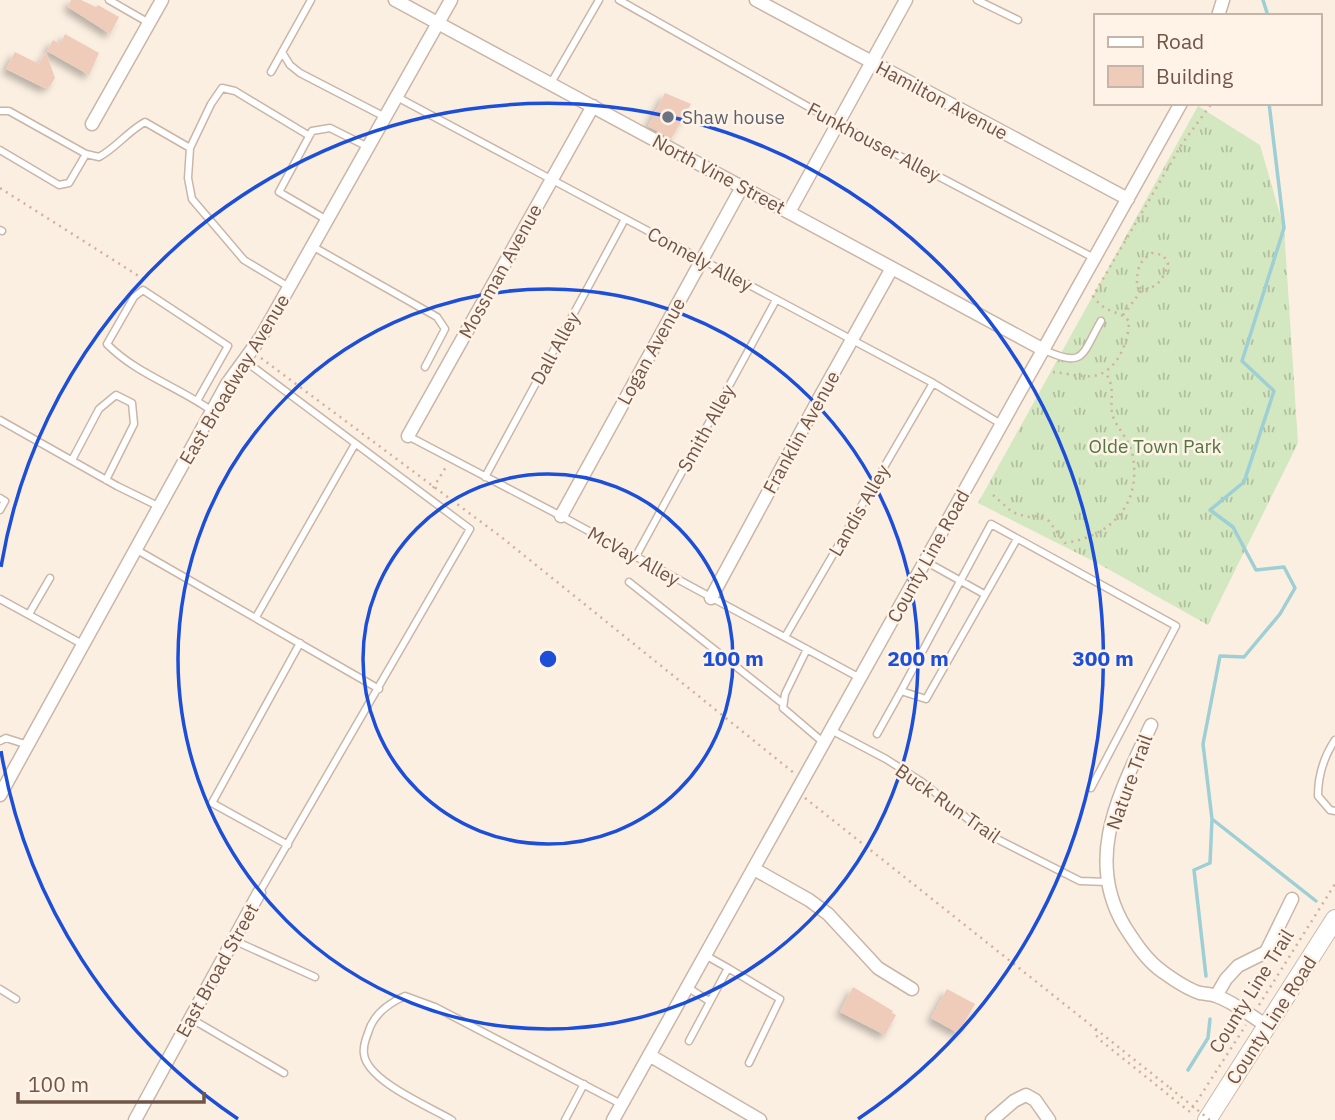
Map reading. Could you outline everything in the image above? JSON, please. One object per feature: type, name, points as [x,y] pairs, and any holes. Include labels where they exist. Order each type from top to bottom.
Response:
[{"type":"main road","name":"County Line Road","points":[[1209,1120],[1259,1021],[1335,919]]},
{"type":"street","points":[[92,124],[162,0]]},
{"type":"street","name":"North Vine Street","points":[[395,0],[1044,350]]},
{"type":"street","name":"East Broadway Avenue","points":[[0,796],[227,384],[248,356],[289,287],[451,0]]},
{"type":"street","name":"Hamilton Avenue","points":[[756,0],[1128,199]]},
{"type":"street","points":[[789,212],[906,0]]},
{"type":"street","name":"County Line Road","points":[[613,1120],[1180,105]]},
{"type":"street","name":"Mossman Avenue","points":[[408,436],[593,106]]},
{"type":"street","name":"Logan Avenue","points":[[561,516],[742,187]]},
{"type":"street","name":"Franklin Avenue","points":[[711,598],[892,268]]},
{"type":"street","name":"Nature Trail","points":[[1151,725],[1127,778],[1115,813],[1105,861],[1107,882],[1121,920],[1154,965],[1188,988],[1216,996],[1259,1021]]},
{"type":"street","points":[[754,869],[808,900],[828,915],[878,968],[912,989]]},
{"type":"street","name":"East Broad Street","points":[[135,1120],[260,893]]},
{"type":"street","points":[[1216,996],[1238,966],[1266,952],[1292,899]]},
{"type":"street","points":[[649,1055],[760,1120]]},
{"type":"street","points":[[992,1120],[1014,1101],[1026,1095],[1035,1100],[1049,1120]]},
{"type":"lane","points":[[109,0],[149,23]]},
{"type":"lane","points":[[271,72],[311,0]]},
{"type":"lane","points":[[551,83],[599,0]]},
{"type":"lane","name":"Funkhouser Alley","points":[[619,0],[837,123],[1095,258]]},
{"type":"lane","points":[[977,0],[1018,20]]},
{"type":"lane","points":[[282,52],[290,65],[300,73],[385,117]]},
{"type":"lane","points":[[289,287],[244,260],[192,199],[188,178],[190,148],[211,104],[222,88],[235,91],[308,135]]},
{"type":"lane","name":"Connely Alley","points":[[396,97],[933,383],[1001,424]]},
{"type":"lane","points":[[0,111],[9,111],[86,154],[99,157],[110,151],[130,130],[145,122],[190,148]]},
{"type":"lane","points":[[327,220],[279,192],[308,135],[317,128],[330,128],[368,147]]},
{"type":"lane","points":[[0,150],[59,185],[69,183],[86,154]]},
{"type":"lane","name":"Dall Alley","points":[[485,477],[625,219]]},
{"type":"lane","points":[[312,246],[437,317],[444,329],[425,367]]},
{"type":"lane","points":[[197,401],[228,346],[143,290],[134,297],[107,344],[122,359],[212,411]]},
{"type":"lane","name":"Smith Alley","points":[[636,556],[776,300]]},
{"type":"lane","points":[[1044,350],[1067,360],[1076,359],[1083,353],[1101,321]]},
{"type":"lane","points":[[248,356],[355,444],[470,529],[260,893]]},
{"type":"lane","name":"Landis Alley","points":[[785,637],[933,383]]},
{"type":"lane","points":[[72,460],[99,409],[116,395],[132,403],[134,424],[106,480]]},
{"type":"lane","points":[[0,420],[160,507]]},
{"type":"lane","name":"McVay Alley","points":[[408,436],[860,678]]},
{"type":"lane","points":[[256,617],[355,444]]},
{"type":"lane","points":[[0,498],[5,500],[0,510]]},
{"type":"lane","points":[[877,734],[990,524],[1176,626],[1091,788]]},
{"type":"lane","points":[[901,691],[926,699],[1017,539]]},
{"type":"lane","points":[[136,550],[379,689]]},
{"type":"lane","points":[[925,561],[984,594]]},
{"type":"lane","points":[[29,614],[50,578]]},
{"type":"lane","points":[[629,582],[782,703],[783,708],[824,743]]},
{"type":"lane","points":[[0,599],[84,645]]},
{"type":"lane","points":[[288,845],[212,803],[300,643]]},
{"type":"lane","points":[[782,703],[807,649]]},
{"type":"lane","name":"Buck Run Trail","points":[[831,730],[886,759],[922,782],[999,841],[1080,881],[1107,882]]},
{"type":"lane","points":[[0,741],[6,738],[28,745]]},
{"type":"lane","points":[[1335,740],[1325,755],[1318,780],[1318,796],[1330,810],[1335,811]]},
{"type":"lane","points":[[233,940],[315,977]]},
{"type":"lane","points":[[705,955],[780,999],[749,1063]]},
{"type":"lane","points":[[689,1041],[728,968]]},
{"type":"lane","points":[[687,987],[709,1001]]},
{"type":"lane","points":[[0,989],[16,999]]},
{"type":"lane","points":[[452,1120],[385,1082],[370,1068],[364,1053],[369,1029],[388,1003],[405,996],[435,1007],[622,1105]]},
{"type":"lane","points":[[190,1018],[284,1073]]},
{"type":"lane","points":[[565,1120],[584,1084]]},
{"type":"path","points":[[1053,372],[1092,376],[1105,372],[1120,354],[1129,335],[1129,321],[1123,315],[1111,313],[1099,305],[1093,296],[1182,144],[1211,105]]},
{"type":"path","points":[[0,188],[149,282]]},
{"type":"path","points":[[1123,315],[1142,290],[1151,289],[1165,276],[1168,262],[1163,255],[1152,253],[1141,260],[1137,284],[1142,290]]},
{"type":"path","points":[[248,356],[500,537],[797,775],[804,797],[1209,1120]]},
{"type":"path","points":[[993,495],[1012,512],[1027,517],[1039,516],[1049,521],[1065,543],[1095,535],[1109,528],[1127,506],[1134,478],[1133,456],[1126,437],[1114,419],[1113,393],[1105,372]]},
{"type":"path","points":[[433,488],[450,459]]},
{"type":"path","name":"County Line Trail","points":[[1096,1029],[1095,1034],[1100,1040],[1190,1112],[1259,1021],[1335,884]]},
{"type":"green space","name":"Olde Town Park","points":[[1198,106],[1260,145],[1284,228],[1298,443],[1208,625],[1099,564],[978,503]]},
{"type":"building","points":[[71,0],[81,0],[96,7],[98,5],[119,17],[110,34],[68,7]]},
{"type":"building","points":[[65,34],[99,53],[89,75],[47,51],[53,40],[60,44]]},
{"type":"building","points":[[15,52],[39,64],[46,52],[55,78],[50,86],[44,88],[6,69]]},
{"type":"building","name":"Shaw house","points":[[665,93],[691,104],[671,139],[648,126]]},
{"type":"building","points":[[853,987],[896,1015],[885,1035],[840,1012]]},
{"type":"building","points":[[947,989],[975,1004],[958,1033],[931,1018]]},
{"type":"waterway","points":[[1263,0],[1267,14]]},
{"type":"waterway","points":[[1269,105],[1284,228],[1242,361],[1274,391],[1244,482],[1210,510],[1233,527],[1256,570],[1284,567],[1295,588],[1280,614],[1244,657],[1220,656],[1203,744],[1212,819],[1316,901]]},
{"type":"waterway","points":[[1206,976],[1194,870],[1210,863],[1212,819]]},
{"type":"waterway","points":[[1188,1070],[1208,1038],[1210,1019]]},
{"type":"place","name":"Shaw house","points":[[668,117]]}]
